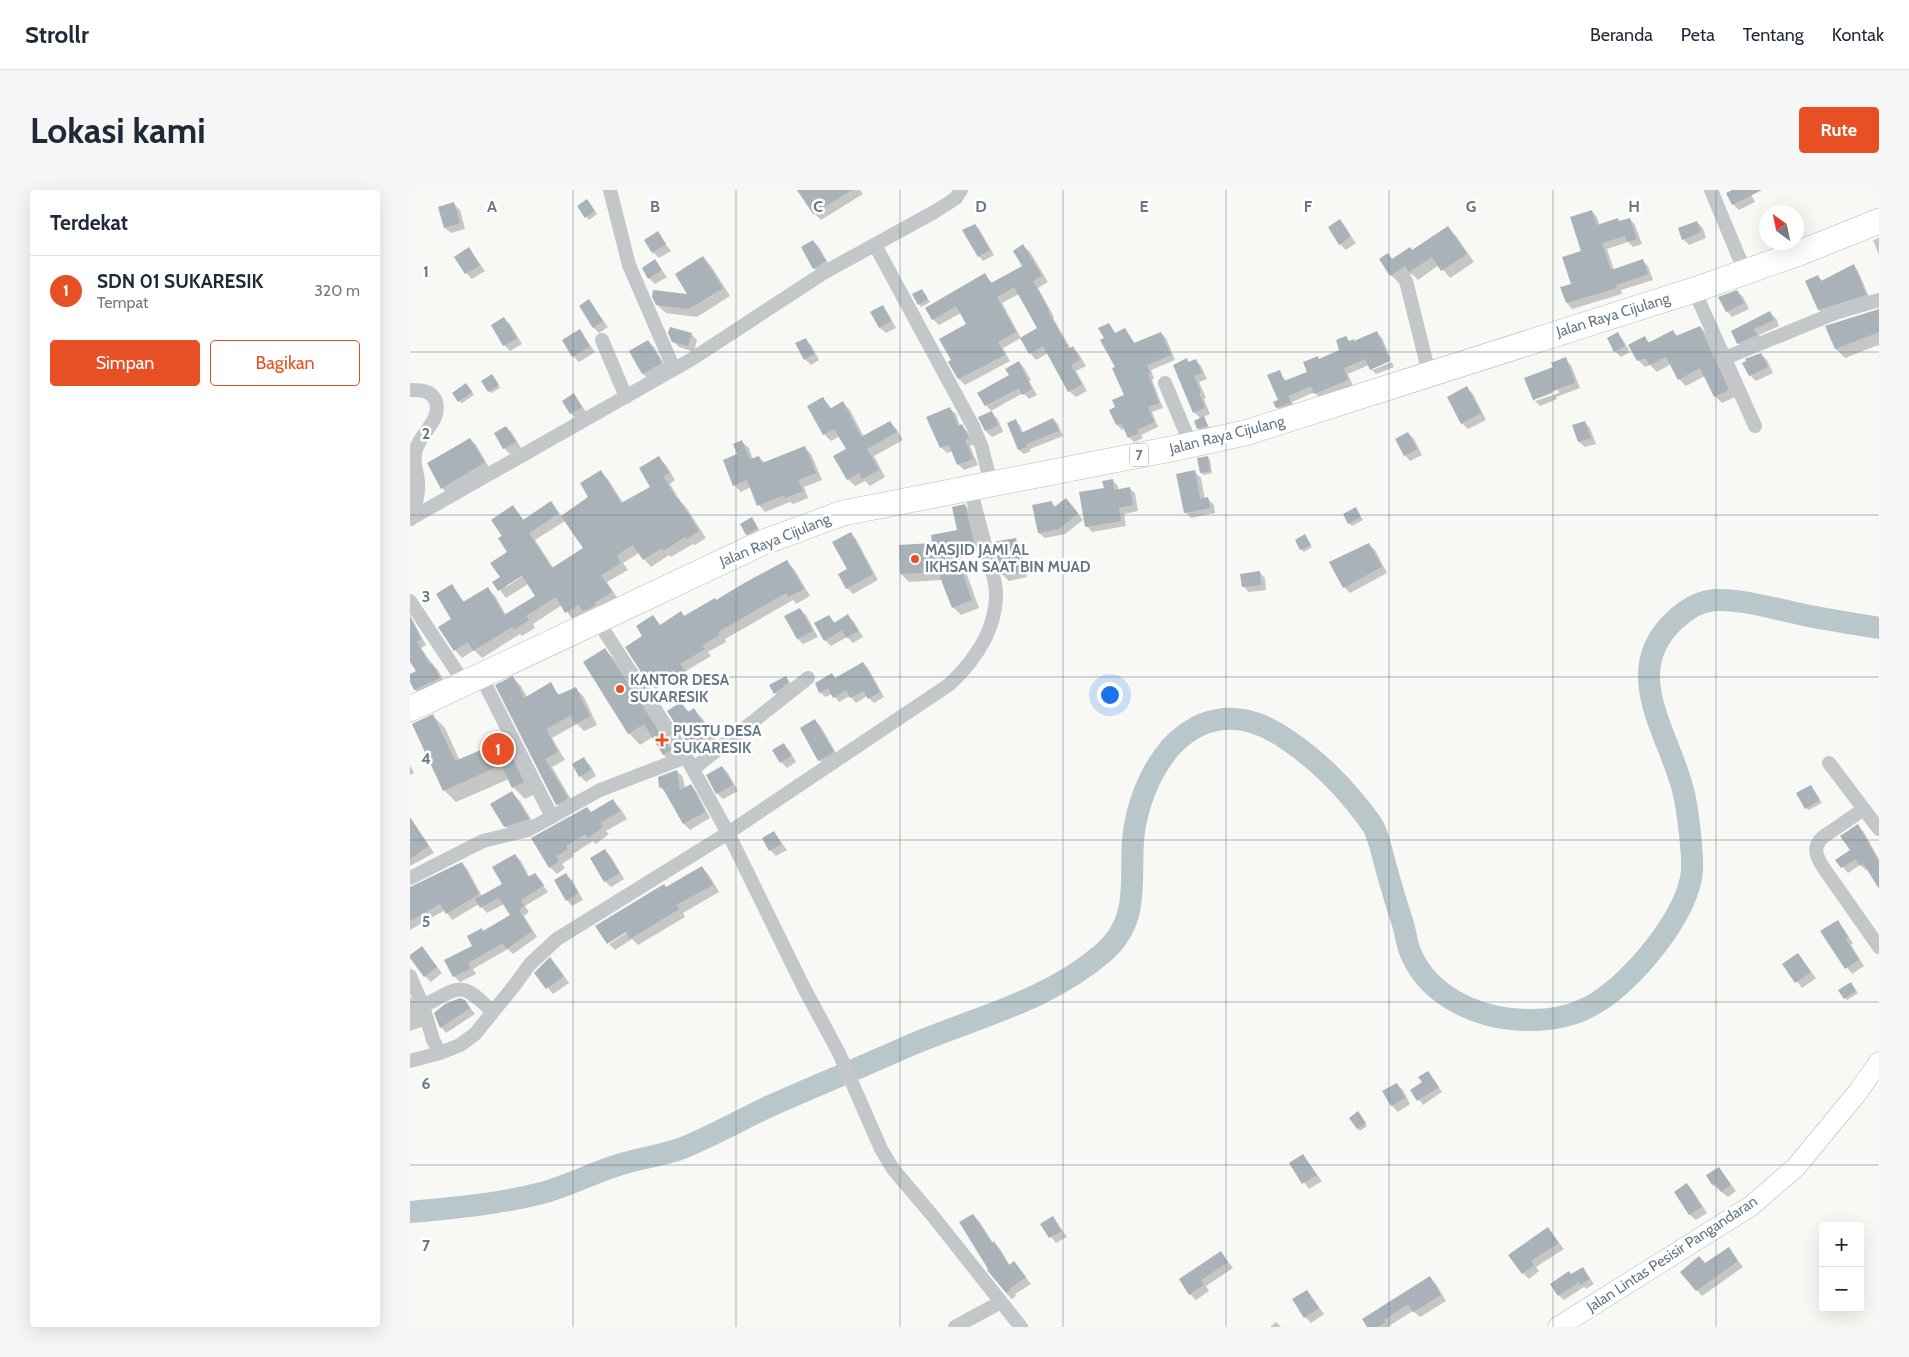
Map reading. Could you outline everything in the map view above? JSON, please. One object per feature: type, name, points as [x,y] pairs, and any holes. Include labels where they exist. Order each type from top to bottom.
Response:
[{"type":"highway","name":"Jalan Raya Cijulang","points":[[410,709],[788,532],[843,513],[1191,445],[1273,424],[1694,290],[1802,252],[1879,221]]},
{"type":"street","points":[[610,190],[629,265],[674,369]]},
{"type":"street","points":[[411,519],[674,369],[825,272],[950,203],[961,190]]},
{"type":"street","points":[[1711,190],[1744,272]]},
{"type":"street","points":[[410,1061],[440,1053],[460,1045],[474,1034],[530,964],[557,939],[728,833],[950,684],[968,667],[984,642],[993,618],[997,596],[981,486],[982,448],[974,428],[875,245]]},
{"type":"street","points":[[1406,281],[1429,373]]},
{"type":"street","points":[[1694,290],[1755,426]]},
{"type":"street","points":[[1726,358],[1835,313],[1879,300]]},
{"type":"street","points":[[602,340],[626,397]]},
{"type":"street","points":[[1165,383],[1191,445]]},
{"type":"street","points":[[410,390],[424,390],[430,393],[435,399],[437,407],[436,414],[418,444],[415,453],[418,496],[411,519]]},
{"type":"street","points":[[410,601],[473,680],[552,817]]},
{"type":"street","points":[[597,620],[689,763],[728,833],[804,988],[839,1053],[881,1149],[893,1169],[1021,1327]]},
{"type":"street","points":[[410,878],[473,846],[528,830],[600,790],[689,763],[808,678]]},
{"type":"street","points":[[1829,764],[1879,829]]},
{"type":"street","points":[[1864,809],[1823,837],[1815,849],[1823,867],[1879,947]]},
{"type":"street","points":[[410,976],[423,1006],[433,1040],[440,1053]]},
{"type":"street","points":[[423,1006],[456,989],[462,988],[472,993],[493,1012]]},
{"type":"street","name":"Jalan Lintas Pesisir Pangandaran","points":[[1558,1327],[1751,1206],[1796,1167],[1857,1094],[1879,1062]]},
{"type":"street","points":[[955,1327],[1001,1302]]},
{"type":"building","points":[[797,190],[852,190],[813,214]]},
{"type":"building","points":[[1732,190],[1762,190],[1732,205],[1726,193]]},
{"type":"building","points":[[587,199],[595,211],[585,218],[577,206]]},
{"type":"building","points":[[454,202],[460,223],[444,228],[438,207]]},
{"type":"building","points":[[1592,210],[1597,225],[1618,218],[1619,221],[1630,218],[1637,239],[1627,242],[1625,236],[1602,243],[1611,270],[1643,259],[1648,274],[1616,285],[1617,288],[1566,303],[1560,287],[1571,284],[1562,257],[1581,251],[1570,217]]},
{"type":"building","points":[[1340,219],[1351,236],[1339,245],[1328,227]]},
{"type":"building","points":[[1697,221],[1701,232],[1682,240],[1678,228]]},
{"type":"building","points":[[975,224],[990,250],[978,257],[962,230]]},
{"type":"building","points":[[1448,226],[1467,254],[1441,271],[1432,257],[1409,272],[1405,266],[1390,276],[1379,259],[1388,253],[1392,259],[1410,247],[1412,250]]},
{"type":"building","points":[[658,231],[666,244],[652,253],[644,240]]},
{"type":"building","points":[[813,240],[826,261],[813,269],[801,247]]},
{"type":"building","points":[[1023,244],[1042,276],[1033,281],[1069,349],[1073,346],[1080,360],[1071,365],[1082,384],[1068,392],[1043,346],[1029,354],[1020,338],[1037,328],[1014,287],[997,297],[1016,332],[998,342],[1005,355],[958,379],[948,362],[951,360],[939,339],[966,324],[956,306],[932,320],[925,308],[985,273],[991,283],[1022,266],[1013,251]]},
{"type":"building","points":[[469,247],[480,265],[465,274],[454,257]]},
{"type":"building","points":[[703,256],[723,288],[689,309],[656,305],[652,297],[653,290],[687,294],[675,274]]},
{"type":"building","points":[[655,259],[662,270],[648,279],[642,268]]},
{"type":"building","points":[[1854,264],[1866,295],[1818,310],[1805,281],[1818,275],[1821,281]]},
{"type":"building","points":[[922,289],[928,299],[918,305],[912,294]]},
{"type":"building","points":[[1737,290],[1744,303],[1726,312],[1718,297]]},
{"type":"building","points":[[589,299],[603,321],[593,328],[579,306]]},
{"type":"building","points":[[883,305],[891,321],[879,328],[870,312]]},
{"type":"building","points":[[1879,309],[1879,332],[1835,349],[1825,326]]},
{"type":"building","points":[[1770,311],[1774,320],[1754,329],[1757,335],[1737,344],[1731,331]]},
{"type":"building","points":[[504,317],[517,338],[503,346],[491,325]]},
{"type":"building","points":[[1109,323],[1115,333],[1125,328],[1134,343],[1161,332],[1171,355],[1147,365],[1150,373],[1148,374],[1159,403],[1148,407],[1154,422],[1137,430],[1139,433],[1128,438],[1121,423],[1116,425],[1109,410],[1115,407],[1112,400],[1124,395],[1112,368],[1115,367],[1100,340],[1104,338],[1098,328]]},
{"type":"building","points":[[1700,326],[1729,390],[1714,397],[1700,368],[1678,380],[1666,357],[1649,365],[1646,358],[1637,361],[1628,345],[1645,336],[1648,343],[1673,330],[1676,336]]},
{"type":"building","points":[[670,327],[692,333],[688,346],[672,342],[668,333]]},
{"type":"building","points":[[580,329],[590,346],[572,357],[562,340]]},
{"type":"building","points":[[1377,331],[1390,361],[1370,370],[1365,359],[1344,368],[1348,380],[1314,394],[1311,386],[1288,396],[1291,403],[1276,408],[1273,402],[1278,400],[1267,375],[1280,370],[1284,381],[1307,372],[1303,362],[1318,356],[1319,359],[1339,350],[1336,340],[1346,336],[1349,341],[1354,339],[1354,341]]},
{"type":"building","points":[[1618,332],[1625,346],[1614,352],[1607,338]]},
{"type":"building","points":[[806,338],[814,354],[804,360],[795,343]]},
{"type":"building","points":[[648,340],[662,363],[642,374],[629,351]]},
{"type":"building","points":[[1761,353],[1768,367],[1749,376],[1742,363],[1746,361],[1745,359]]},
{"type":"building","points":[[1566,357],[1575,383],[1551,391],[1552,393],[1533,400],[1524,378],[1553,367],[1551,363]]},
{"type":"building","points":[[1187,358],[1188,362],[1196,359],[1202,373],[1194,376],[1205,408],[1193,413],[1173,365]]},
{"type":"building","points":[[1019,361],[1032,389],[1022,395],[1019,388],[985,406],[977,393],[1009,375],[1005,369]]},
{"type":"building","points":[[492,374],[499,385],[488,392],[481,381]]},
{"type":"building","points":[[466,383],[472,392],[458,402],[452,393]]},
{"type":"building","points":[[1467,386],[1481,413],[1461,424],[1447,397]]},
{"type":"building","points":[[574,393],[582,407],[570,414],[562,401]]},
{"type":"building","points":[[823,397],[830,409],[843,401],[861,437],[890,421],[897,432],[867,449],[879,470],[862,479],[859,473],[847,480],[833,456],[846,449],[834,429],[823,435],[807,406]]},
{"type":"building","points":[[950,407],[958,426],[962,424],[969,438],[965,440],[973,459],[957,465],[949,445],[940,448],[926,417]]},
{"type":"building","points":[[992,411],[998,426],[985,431],[978,417]]},
{"type":"building","points":[[1204,416],[1208,426],[1197,429],[1194,421]]},
{"type":"building","points":[[1053,418],[1059,431],[1026,444],[1027,447],[1018,450],[1007,423],[1016,419],[1021,433]]},
{"type":"building","points":[[1585,421],[1591,438],[1578,442],[1572,425]]},
{"type":"building","points":[[506,426],[516,442],[503,449],[494,433]]},
{"type":"building","points":[[1408,432],[1417,449],[1404,456],[1395,439]]},
{"type":"building","points":[[470,438],[485,462],[441,489],[427,463]]},
{"type":"building","points":[[742,440],[750,459],[759,456],[762,463],[805,446],[816,473],[798,480],[803,491],[785,498],[784,495],[757,506],[747,480],[733,486],[723,460],[737,454],[733,444]]},
{"type":"building","points":[[659,456],[669,473],[663,476],[699,531],[687,539],[685,537],[663,551],[662,548],[643,560],[633,545],[617,555],[621,563],[601,575],[612,592],[594,603],[596,605],[583,611],[579,605],[565,613],[556,597],[526,616],[529,620],[514,630],[512,627],[473,651],[468,642],[454,651],[438,627],[451,619],[436,594],[452,584],[463,602],[488,587],[504,615],[535,596],[522,576],[498,591],[492,582],[500,577],[490,563],[507,552],[498,538],[502,536],[491,520],[513,505],[523,520],[551,501],[559,513],[529,533],[552,568],[583,548],[561,516],[588,497],[580,483],[601,470],[621,503],[650,487],[639,468]]},
{"type":"building","points":[[1208,456],[1210,471],[1200,473],[1197,458]]},
{"type":"building","points":[[1195,470],[1200,499],[1208,497],[1210,508],[1184,513],[1176,474]]},
{"type":"building","points":[[1113,479],[1114,490],[1130,487],[1133,505],[1119,508],[1121,521],[1085,527],[1079,492],[1104,488],[1102,481]]},
{"type":"building","points":[[1066,498],[1078,513],[1059,529],[1038,533],[1032,505],[1052,501],[1053,508]]},
{"type":"building","points":[[965,504],[974,543],[955,547],[956,550],[954,550],[972,600],[952,608],[938,572],[900,574],[899,545],[932,543],[931,535],[957,530],[952,507]]},
{"type":"building","points":[[1356,507],[1361,517],[1348,524],[1343,514]]},
{"type":"building","points":[[752,517],[758,528],[746,535],[740,524]]},
{"type":"building","points":[[851,532],[873,574],[846,589],[838,574],[847,569],[832,542]]},
{"type":"building","points":[[1305,534],[1311,545],[1300,550],[1295,540]]},
{"type":"building","points":[[1016,538],[1022,572],[1002,575],[993,542]]},
{"type":"building","points":[[1369,543],[1382,567],[1343,588],[1329,562]]},
{"type":"building","points":[[787,560],[804,589],[788,597],[786,593],[718,632],[720,635],[702,645],[705,649],[680,664],[685,671],[671,681],[665,672],[648,683],[625,647],[642,636],[636,626],[653,615],[660,625],[681,611],[684,616]]},
{"type":"building","points":[[1260,571],[1261,585],[1242,587],[1240,574]]},
{"type":"building","points":[[800,608],[813,631],[797,639],[784,616]]},
{"type":"building","points":[[848,614],[858,631],[846,638],[842,630],[824,641],[814,623],[829,615],[834,623]]},
{"type":"building","points":[[410,617],[421,639],[417,642],[440,678],[414,690],[410,682],[410,674],[416,671],[410,662]]},
{"type":"building","name":"KANTOR DESA SUKARESIK","points":[[605,648],[671,750],[663,755],[644,724],[628,734],[583,662]]},
{"type":"building","points":[[863,662],[880,692],[868,699],[863,691],[850,698],[846,690],[833,698],[828,688],[819,693],[815,683],[832,673],[835,678]]},
{"type":"building","points":[[513,676],[524,698],[551,682],[558,695],[576,687],[590,717],[575,724],[571,715],[546,729],[558,752],[545,759],[568,798],[556,805],[495,685]]},
{"type":"building","points":[[786,676],[789,682],[774,694],[769,685]]},
{"type":"building","points":[[681,702],[688,712],[694,708],[710,734],[693,745],[689,739],[686,741],[667,711]]},
{"type":"building","points":[[433,714],[455,761],[504,740],[524,782],[512,788],[501,765],[443,791],[412,724]]},
{"type":"building","points":[[815,719],[834,752],[818,761],[800,728]]},
{"type":"building","points":[[784,743],[791,756],[780,763],[772,750]]},
{"type":"building","points":[[584,757],[591,770],[579,777],[572,764]]},
{"type":"building","points":[[722,766],[733,785],[716,794],[706,775]]},
{"type":"building","points":[[677,770],[680,790],[691,784],[705,812],[683,824],[662,787],[659,788],[658,777]]},
{"type":"building","points":[[1811,785],[1820,800],[1805,809],[1796,793]]},
{"type":"building","points":[[512,791],[529,819],[504,827],[490,804]]},
{"type":"building","points":[[613,799],[620,811],[600,823],[603,827],[588,838],[585,834],[566,846],[568,849],[556,856],[559,861],[549,868],[531,838],[587,807],[591,812]]},
{"type":"building","points":[[410,817],[429,846],[410,859]]},
{"type":"building","points":[[1858,824],[1879,862],[1879,889],[1863,863],[1860,866],[1856,859],[1841,868],[1835,860],[1850,850],[1840,836]]},
{"type":"building","points":[[774,831],[782,844],[769,851],[762,838]]},
{"type":"building","points":[[605,849],[620,873],[604,882],[590,858]]},
{"type":"building","points":[[515,854],[528,877],[535,873],[544,885],[521,900],[524,906],[519,910],[532,931],[507,949],[503,943],[468,963],[471,968],[453,977],[444,960],[472,946],[467,936],[482,928],[483,931],[510,915],[499,898],[480,908],[475,899],[502,884],[492,867]]},
{"type":"building","points":[[462,862],[479,894],[446,914],[440,904],[410,921],[410,887]]},
{"type":"building","points":[[702,866],[713,885],[676,905],[679,909],[630,939],[626,932],[607,944],[595,926],[664,884],[666,887]]},
{"type":"building","points":[[566,873],[578,893],[566,901],[554,880]]},
{"type":"building","points":[[1838,920],[1848,937],[1846,939],[1859,960],[1845,969],[1820,931]]},
{"type":"building","points":[[422,946],[437,967],[424,977],[410,958],[410,955]]},
{"type":"building","points":[[1798,953],[1811,972],[1795,983],[1782,964]]},
{"type":"building","points":[[550,957],[564,976],[546,989],[534,973]]},
{"type":"building","points":[[1851,982],[1856,991],[1844,999],[1838,990]]},
{"type":"building","points":[[460,998],[465,1000],[470,1008],[440,1028],[434,1013],[445,1004]]},
{"type":"building","points":[[1428,1071],[1439,1087],[1417,1101],[1410,1090],[1422,1082],[1418,1077]]},
{"type":"building","points":[[1397,1083],[1405,1098],[1391,1106],[1382,1091]]},
{"type":"building","points":[[1358,1111],[1366,1123],[1357,1129],[1349,1118]]},
{"type":"building","points":[[1303,1154],[1317,1175],[1302,1184],[1289,1163]]},
{"type":"building","points":[[1719,1167],[1731,1185],[1721,1192],[1715,1183],[1712,1185],[1706,1175]]},
{"type":"building","points":[[1687,1183],[1702,1207],[1689,1215],[1674,1192]]},
{"type":"building","points":[[973,1214],[992,1243],[994,1241],[1009,1265],[1014,1261],[1026,1277],[1006,1293],[987,1270],[959,1222]]},
{"type":"building","points":[[1053,1216],[1062,1231],[1049,1238],[1040,1224]]},
{"type":"building","points":[[1548,1227],[1559,1243],[1531,1261],[1534,1265],[1522,1274],[1508,1255]]},
{"type":"building","points":[[1729,1247],[1738,1261],[1696,1291],[1680,1272],[1699,1256],[1705,1263]]},
{"type":"building","points":[[1221,1251],[1228,1262],[1201,1280],[1204,1285],[1189,1295],[1179,1279]]},
{"type":"building","points":[[1583,1267],[1590,1279],[1580,1285],[1579,1282],[1558,1296],[1550,1284],[1569,1271],[1571,1274]]},
{"type":"building","points":[[1430,1276],[1441,1295],[1413,1312],[1408,1304],[1384,1320],[1386,1322],[1378,1327],[1367,1327],[1362,1319]]},
{"type":"building","points":[[1307,1290],[1319,1308],[1304,1318],[1292,1299]]},
{"type":"waterway","points":[[410,1212],[476,1205],[526,1197],[631,1161],[680,1149],[770,1106],[913,1044],[1012,1006],[1060,983],[1103,953],[1115,941],[1123,928],[1131,901],[1133,840],[1137,815],[1140,803],[1156,768],[1170,748],[1191,730],[1217,720],[1246,720],[1264,726],[1281,736],[1316,761],[1354,801],[1370,821],[1376,833],[1410,952],[1429,981],[1441,992],[1467,1007],[1496,1017],[1522,1020],[1544,1019],[1576,1013],[1611,993],[1642,963],[1670,926],[1681,907],[1692,871],[1686,802],[1678,772],[1660,727],[1649,682],[1651,660],[1659,639],[1684,612],[1699,604],[1715,600],[1744,602],[1813,617],[1879,628]]},
{"type":"place","name":"MASJID JAMI AL IKHSAN SAAT BIN MUAD","points":[[915,559]]},
{"type":"place","name":"KANTOR DESA SUKARESIK","points":[[620,689]]},
{"type":"place","name":"PUSTU DESA SUKARESIK","points":[[662,740]]},
{"type":"place","name":"SDN 01 SUKARESIK","points":[[498,749]]}]
